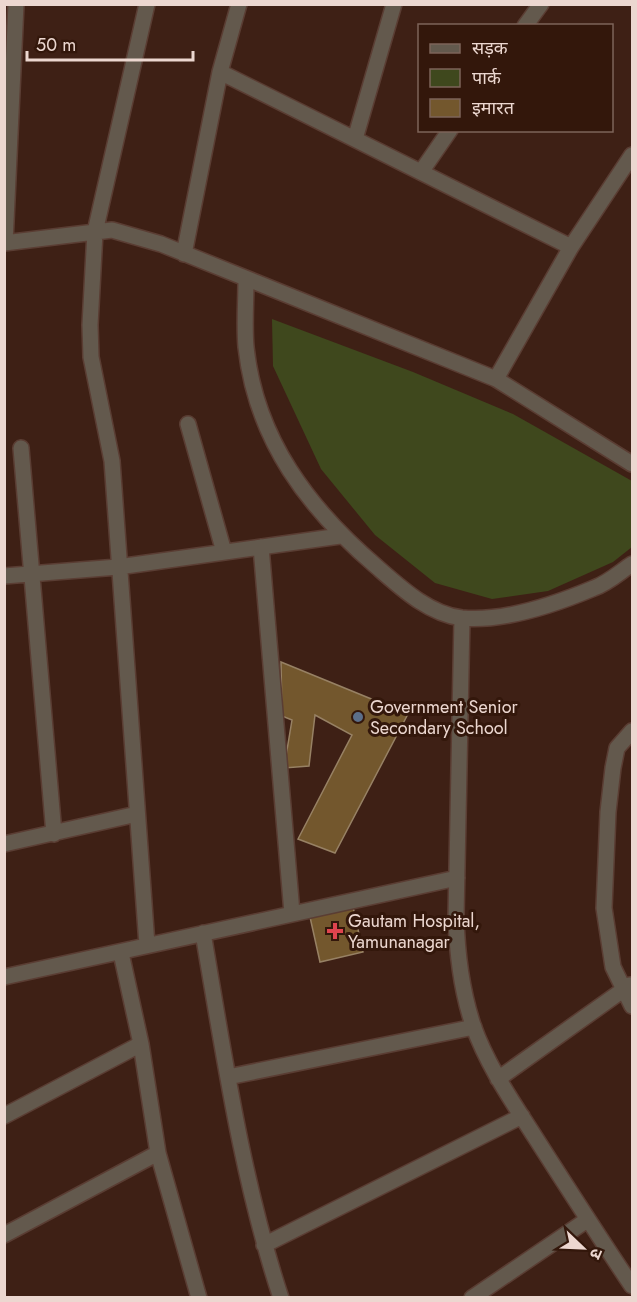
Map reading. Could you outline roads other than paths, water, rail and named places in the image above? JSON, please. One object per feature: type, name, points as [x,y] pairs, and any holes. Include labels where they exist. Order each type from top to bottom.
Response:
[{"type":"street","points":[[16,4],[5,243],[112,230],[161,244],[496,380],[633,464]]},
{"type":"street","points":[[147,4],[95,232],[91,281],[91,357],[112,461],[147,945]]},
{"type":"street","points":[[184,254],[220,72],[239,4]]},
{"type":"street","points":[[355,138],[394,4]]},
{"type":"street","points":[[526,24],[541,4]]},
{"type":"street","points":[[220,72],[571,247]]},
{"type":"street","points":[[421,172],[449,132]]},
{"type":"street","points":[[496,380],[571,247],[633,155]]},
{"type":"street","points":[[246,279],[246,348],[259,405],[276,449],[311,502],[340,536],[396,584],[430,608],[462,618],[501,616],[596,587],[633,564]]},
{"type":"street","points":[[188,424],[224,552]]},
{"type":"street","points":[[21,448],[34,574],[54,834]]},
{"type":"street","points":[[4,576],[118,567],[340,536]]},
{"type":"street","points":[[261,547],[292,914]]},
{"type":"street","points":[[462,618],[457,878],[458,958],[474,1027],[498,1079],[587,1220],[633,1286]]},
{"type":"street","points":[[633,731],[617,748],[613,768],[608,812],[604,908],[613,966],[628,987],[633,1006]]},
{"type":"street","points":[[4,844],[137,814]]},
{"type":"street","points":[[4,977],[457,878]]},
{"type":"street","points":[[203,933],[228,1077],[264,1245],[281,1298]]},
{"type":"street","points":[[121,953],[141,1044],[158,1153],[199,1298]]},
{"type":"street","points":[[498,1079],[628,987]]},
{"type":"street","points":[[228,1077],[474,1027]]},
{"type":"street","points":[[4,1116],[141,1044]]},
{"type":"street","points":[[264,1245],[522,1116]]},
{"type":"street","points":[[4,1234],[158,1153]]},
{"type":"street","points":[[472,1298],[587,1220]]},
{"type":"place","name":"Government Senior Secondary School","points":[[358,717]]},
{"type":"place","name":"Gautam Hospital, Yamunanagar","points":[[335,931]]}]
